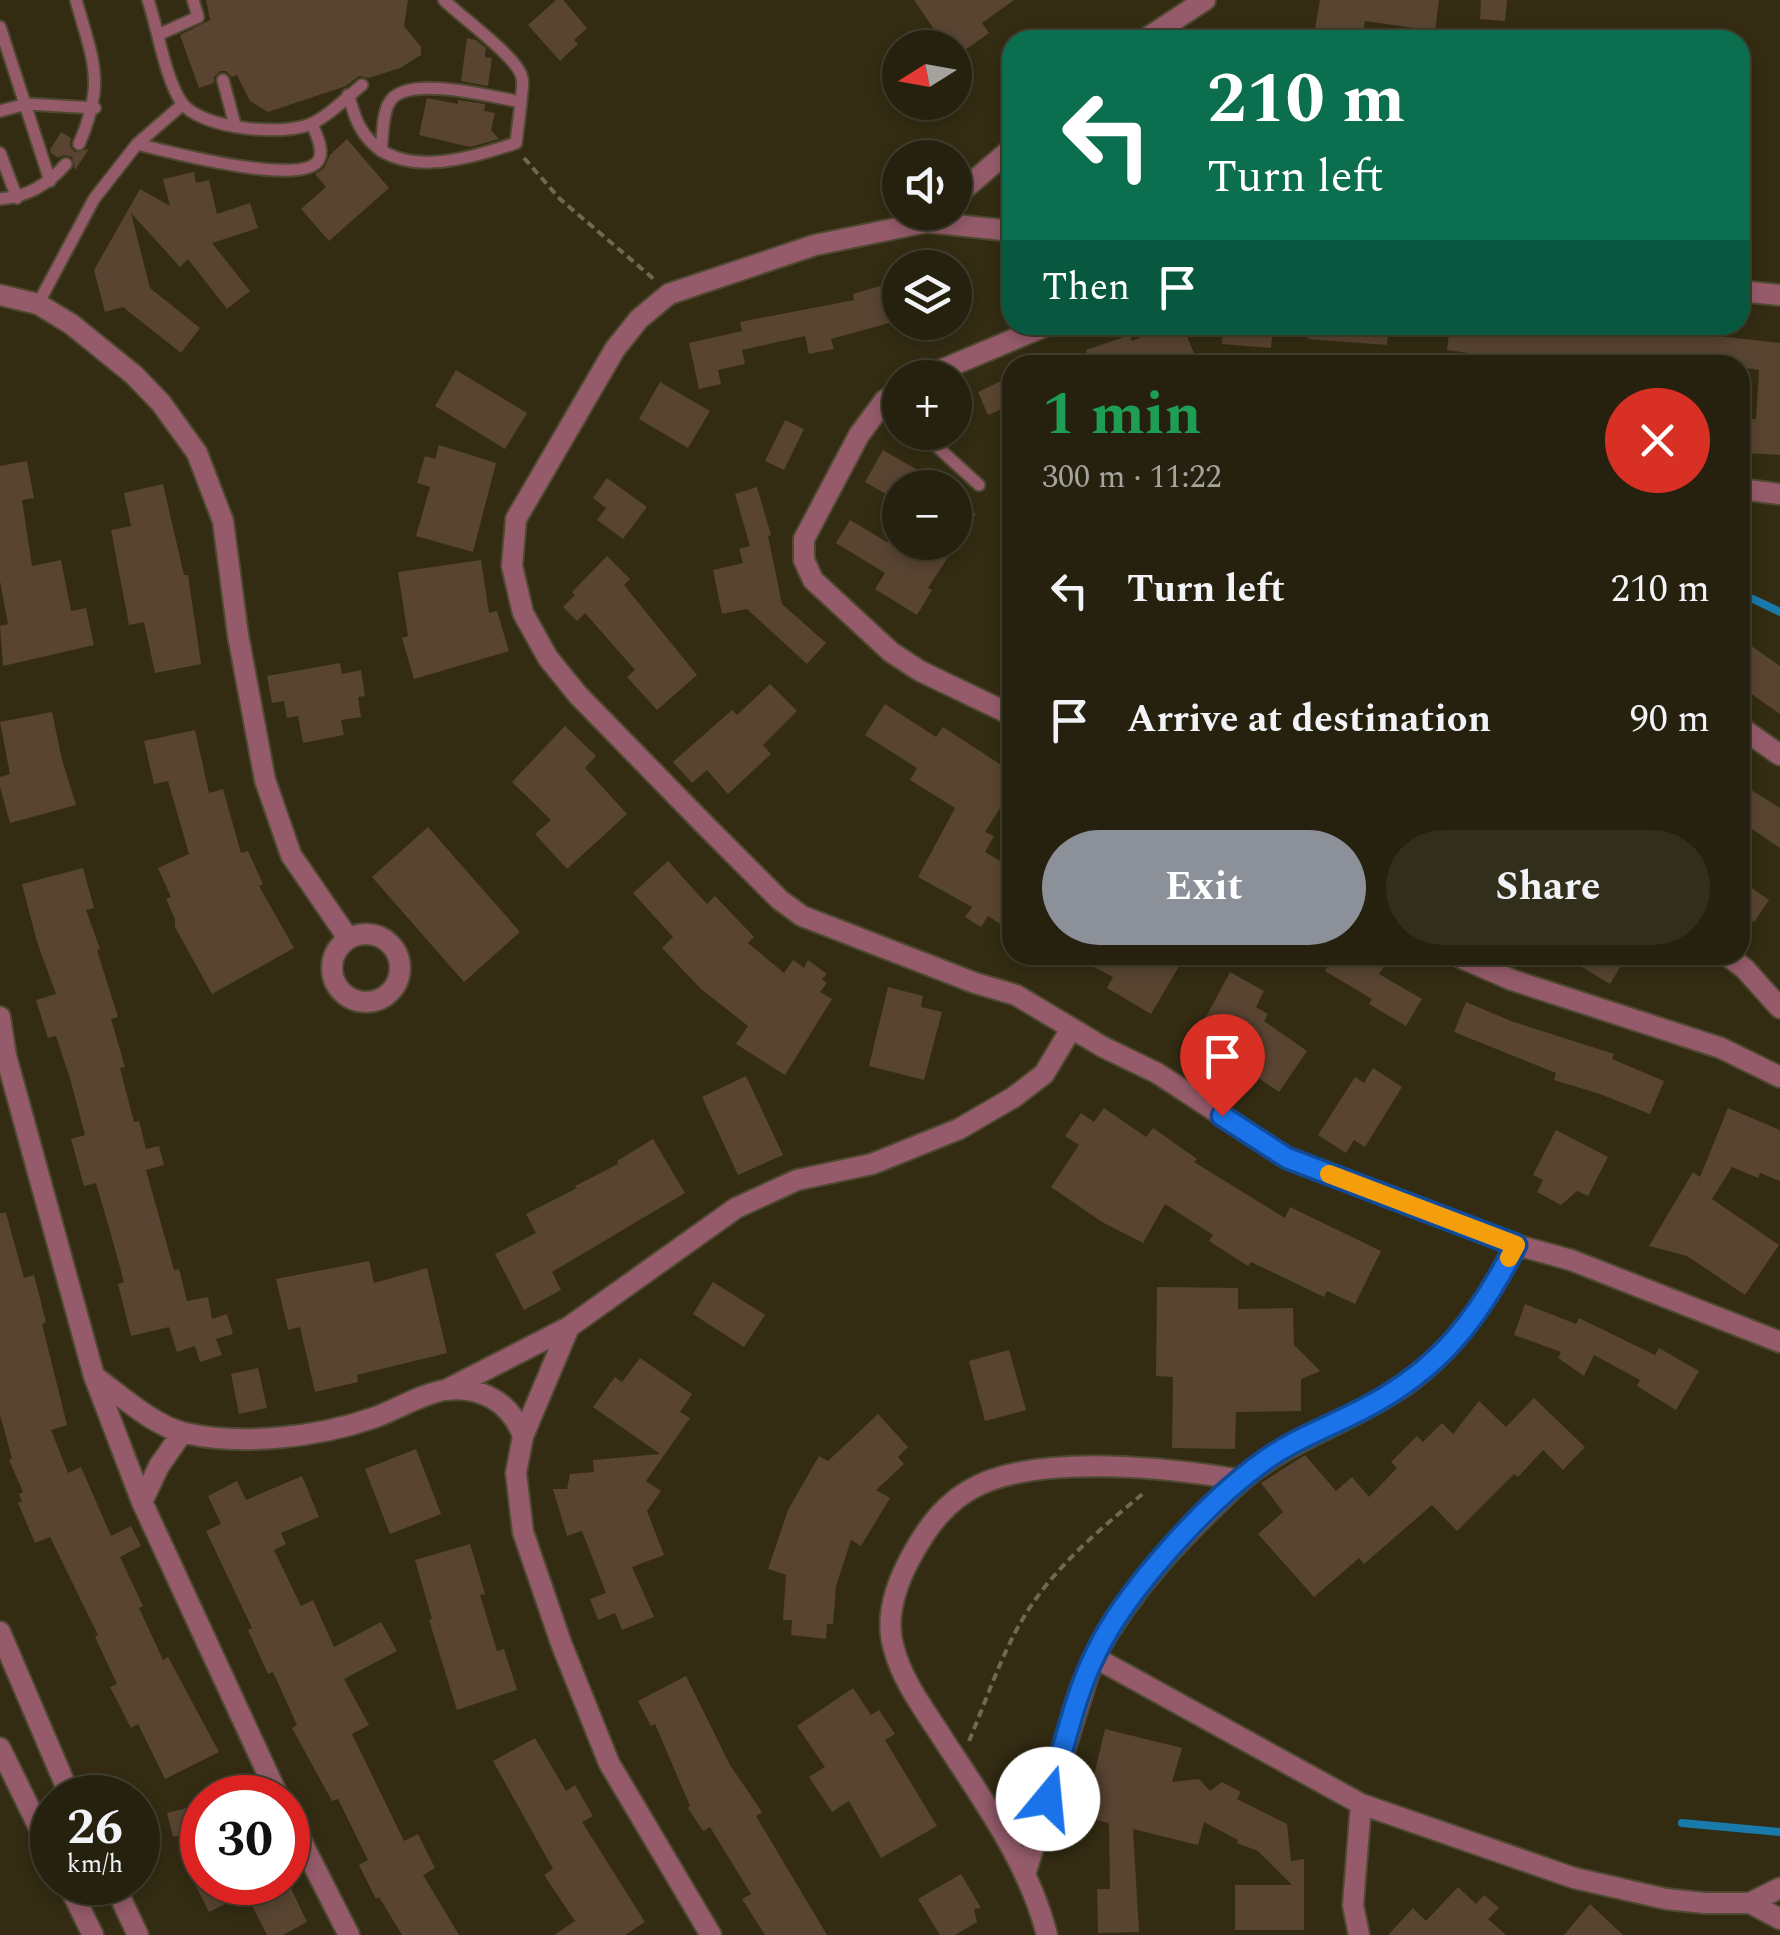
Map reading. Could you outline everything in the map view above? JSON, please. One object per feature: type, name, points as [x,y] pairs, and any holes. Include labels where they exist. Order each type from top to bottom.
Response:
[{"type":"street","points":[[1159,30],[1205,0]]},
{"type":"street","points":[[972,182],[1002,157]]},
{"type":"street","points":[[972,224],[1002,229]]},
{"type":"street","points":[[882,229],[814,245],[670,294],[639,318],[615,349],[516,519],[512,566],[523,613],[548,658],[578,695],[780,900],[802,916],[1016,995],[1158,1073],[1287,1158],[1516,1245],[1571,1260],[1780,1342]]},
{"type":"street","points":[[1750,292],[1780,295]]},
{"type":"street","points":[[0,295],[38,304],[72,324],[134,375],[161,403],[197,453],[223,521],[238,635],[264,780],[291,855],[348,938]]},
{"type":"street","points":[[965,360],[1024,335]]},
{"type":"street","points":[[882,413],[858,434],[804,539],[804,560],[813,580],[891,652],[920,671],[1002,710]]},
{"type":"street","points":[[1750,491],[1780,494]]},
{"type":"street","points":[[1750,734],[1780,755]]},
{"type":"street","points":[[1478,965],[1512,980],[1722,1048],[1780,1077]]},
{"type":"street","points":[[1741,965],[1780,1008]]},
{"type":"street","points":[[0,1016],[10,1074],[94,1376],[142,1502],[269,1775]]},
{"type":"street","points":[[94,1376],[142,1411],[182,1433],[273,1440],[370,1419],[444,1390],[569,1327],[736,1208],[798,1180],[872,1164],[959,1129],[1014,1098],[1044,1074],[1072,1029]]},
{"type":"street","points":[[1026,1870],[1094,1657],[1113,1623],[1164,1555],[1265,1460],[1397,1391],[1446,1351],[1490,1297],[1516,1245]]},
{"type":"street","points":[[569,1327],[523,1436],[516,1472],[523,1532],[560,1643],[609,1763],[711,1935]]},
{"type":"street","points":[[444,1390],[494,1398],[506,1406],[523,1436]]},
{"type":"street","points":[[142,1502],[159,1466],[182,1433]]},
{"type":"street","points":[[1048,1935],[1026,1870],[913,1692],[892,1647],[892,1599],[904,1570],[934,1520],[954,1500],[980,1484],[1010,1476],[1049,1470],[1173,1468],[1242,1480]]},
{"type":"street","points":[[0,1632],[60,1775]]},
{"type":"street","points":[[1094,1657],[1360,1804],[1574,1878],[1666,1899],[1750,1903],[1780,1919]]},
{"type":"street","points":[[0,1748],[30,1809]]},
{"type":"street","points":[[1359,1935],[1354,1905],[1360,1804]]},
{"type":"street","points":[[310,1858],[349,1935]]},
{"type":"street","points":[[1750,1903],[1780,1888]]},
{"type":"street","points":[[78,1905],[93,1935]]},
{"type":"street","points":[[123,1905],[138,1935]]},
{"type":"lane","points":[[76,0],[95,68],[94,108],[80,144]]},
{"type":"lane","points":[[148,0],[173,86],[183,104],[196,116],[265,132],[312,124],[362,85]]},
{"type":"lane","points":[[160,34],[199,20],[193,0]]},
{"type":"lane","points":[[348,96],[358,125],[381,151],[406,161],[446,162],[478,156],[516,142],[523,79],[518,68],[497,44],[444,0]]},
{"type":"lane","points":[[0,26],[50,181]]},
{"type":"lane","points":[[223,80],[235,125]]},
{"type":"lane","points":[[381,151],[389,102],[402,91],[426,87],[521,102]]},
{"type":"lane","points":[[0,111],[26,104],[94,108]]},
{"type":"lane","points":[[38,304],[94,199],[137,144],[183,104]]},
{"type":"lane","points":[[137,144],[206,160],[294,170],[313,166],[319,160],[321,153],[312,124]]},
{"type":"lane","points":[[0,153],[17,198]]},
{"type":"lane","points":[[0,199],[17,198],[50,181],[66,164]]},
{"type":"lane","points":[[942,450],[979,484]]},
{"type":"path","points":[[516,142],[526,162],[560,199],[670,294]]},
{"type":"path","points":[[960,1764],[1014,1637],[1036,1600],[1092,1536],[1173,1468]]},
{"type":"building","points":[[206,0],[408,0],[404,26],[421,47],[421,55],[400,68],[369,78],[359,76],[346,86],[268,112],[250,101],[237,75],[232,77],[226,71],[214,77],[214,83],[199,88],[180,35],[210,20]]},
{"type":"building","points":[[556,0],[563,0],[587,28],[574,40],[578,44],[560,61],[528,25]]},
{"type":"building","points":[[914,0],[1014,0],[982,23],[989,33],[972,45],[972,30],[935,30]]},
{"type":"building","points":[[1320,0],[1439,0],[1435,30],[1365,21],[1363,30],[1315,30]]},
{"type":"building","points":[[1481,0],[1507,0],[1505,21],[1480,19]]},
{"type":"building","points":[[467,38],[486,48],[485,57],[492,58],[488,86],[461,81]]},
{"type":"building","points":[[427,98],[485,104],[484,111],[495,113],[491,130],[499,139],[470,147],[419,135]]},
{"type":"building","points":[[61,132],[71,138],[70,146],[75,152],[89,149],[75,170],[72,157],[58,158],[51,153]]},
{"type":"building","points":[[347,139],[389,188],[329,241],[301,209],[326,187],[315,174]]},
{"type":"building","points":[[194,172],[196,183],[209,180],[217,214],[250,203],[258,228],[212,243],[250,291],[227,309],[188,259],[180,267],[131,213],[150,288],[200,328],[181,353],[123,307],[105,312],[94,270],[140,189],[170,206],[163,179]]},
{"type":"building","points":[[882,285],[882,325],[831,339],[834,349],[809,354],[805,336],[742,350],[745,364],[718,370],[721,384],[699,389],[689,343],[742,331],[740,322],[854,300],[853,294]]},
{"type":"building","points":[[1130,335],[1132,341],[1146,335],[1186,335],[1195,355],[1087,355],[1086,350]]},
{"type":"building","points":[[1222,335],[1272,335],[1271,348],[1222,344]]},
{"type":"building","points":[[1308,335],[1388,335],[1387,345],[1308,339]]},
{"type":"building","points":[[1449,335],[1709,335],[1780,343],[1780,455],[1750,453],[1750,419],[1756,419],[1759,370],[1750,369],[1750,355],[1483,355],[1447,350]]},
{"type":"building","points":[[456,370],[527,413],[505,449],[435,406]]},
{"type":"building","points":[[1001,381],[1002,409],[988,415],[978,392]]},
{"type":"building","points":[[660,382],[710,411],[688,448],[639,419]]},
{"type":"building","points":[[785,420],[804,429],[784,470],[765,461]]},
{"type":"building","points":[[439,445],[496,463],[473,552],[416,536],[430,487],[417,483],[425,456],[435,459]]},
{"type":"building","points":[[883,450],[917,470],[882,470],[882,492],[865,482]]},
{"type":"building","points":[[27,461],[34,498],[22,500],[32,566],[61,560],[71,611],[86,608],[94,645],[3,666],[0,626],[8,624],[0,581],[0,466]]},
{"type":"building","points":[[607,478],[647,507],[623,539],[597,520],[606,508],[593,498]]},
{"type":"building","points":[[163,484],[184,575],[188,575],[201,664],[155,673],[144,622],[129,625],[111,530],[131,526],[124,493]]},
{"type":"building","points":[[757,487],[771,535],[768,536],[782,604],[826,643],[807,664],[747,609],[722,614],[713,570],[743,563],[739,549],[750,546],[735,494]]},
{"type":"building","points":[[850,520],[882,539],[882,560],[946,560],[917,615],[875,589],[885,573],[836,543]]},
{"type":"building","points":[[607,556],[630,579],[624,585],[697,675],[657,710],[627,677],[635,670],[585,613],[577,621],[563,607]]},
{"type":"building","points":[[481,560],[489,613],[497,611],[509,651],[414,679],[402,638],[408,636],[398,572]]},
{"type":"building","points":[[1750,645],[1780,666],[1780,714],[1750,693]]},
{"type":"building","points":[[340,663],[342,674],[361,670],[365,696],[358,697],[361,717],[341,720],[344,735],[303,743],[298,716],[287,718],[284,701],[272,703],[267,676]]},
{"type":"building","points":[[770,684],[797,711],[763,745],[771,754],[728,794],[707,770],[692,783],[673,762],[732,710],[737,715]]},
{"type":"building","points":[[885,704],[936,737],[943,727],[1002,765],[1002,805],[985,832],[994,836],[985,852],[1002,862],[1002,925],[988,916],[981,927],[965,917],[972,907],[918,877],[955,808],[910,780],[917,768],[865,735]]},
{"type":"building","points":[[52,712],[76,805],[10,823],[0,787],[0,777],[10,774],[0,722]]},
{"type":"building","points":[[565,726],[596,756],[585,768],[627,814],[567,869],[535,834],[551,820],[512,782]]},
{"type":"building","points":[[195,730],[209,793],[223,789],[241,853],[248,851],[263,884],[259,886],[294,948],[212,994],[175,927],[166,899],[171,897],[158,868],[189,854],[168,781],[154,784],[144,741]]},
{"type":"building","points":[[1750,789],[1780,808],[1780,848],[1750,828]]},
{"type":"building","points":[[428,827],[520,932],[464,982],[372,877]]},
{"type":"building","points":[[668,861],[707,904],[715,896],[754,937],[748,943],[784,973],[793,960],[804,968],[808,960],[827,974],[822,979],[827,983],[820,992],[832,999],[785,1075],[736,1044],[748,1026],[701,989],[662,948],[673,937],[633,893]]},
{"type":"building","points":[[83,868],[94,908],[86,910],[118,1017],[111,1019],[125,1067],[120,1068],[134,1122],[139,1121],[146,1149],[159,1146],[164,1165],[146,1170],[174,1270],[179,1269],[187,1301],[208,1297],[212,1319],[227,1314],[233,1334],[216,1339],[222,1355],[200,1362],[195,1346],[177,1352],[169,1327],[131,1336],[118,1284],[124,1282],[96,1183],[84,1186],[71,1139],[85,1135],[71,1082],[56,1036],[48,1038],[36,1000],[56,994],[22,884]]},
{"type":"building","points":[[1750,887],[1769,900],[1754,922],[1750,919]]},
{"type":"building","points":[[1090,965],[1180,965],[1151,1014],[1107,988],[1113,977]]},
{"type":"building","points":[[1328,965],[1385,965],[1379,974],[1422,999],[1406,1026],[1369,1004],[1372,999],[1325,971]]},
{"type":"building","points":[[1579,965],[1621,965],[1610,984]]},
{"type":"building","points":[[1230,972],[1264,991],[1256,1007],[1268,1014],[1264,1021],[1307,1051],[1279,1092],[1220,1051],[1215,1061],[1190,1047]]},
{"type":"building","points":[[888,987],[923,996],[921,1007],[942,1012],[924,1080],[869,1066]]},
{"type":"building","points":[[1466,1002],[1511,1021],[1614,1054],[1612,1059],[1664,1081],[1650,1114],[1554,1080],[1556,1073],[1454,1032]]},
{"type":"building","points":[[1373,1068],[1402,1087],[1365,1147],[1354,1140],[1346,1153],[1318,1135],[1355,1077],[1364,1083]]},
{"type":"building","points":[[746,1076],[783,1155],[738,1175],[702,1097]]},
{"type":"building","points":[[1104,1108],[1146,1137],[1153,1128],[1197,1159],[1194,1162],[1285,1218],[1290,1207],[1381,1251],[1355,1304],[1327,1291],[1324,1297],[1251,1262],[1248,1266],[1209,1241],[1213,1235],[1165,1204],[1143,1243],[1102,1222],[1051,1187],[1079,1145],[1065,1136],[1081,1113],[1094,1122]]},
{"type":"building","points":[[1728,1108],[1780,1130],[1780,1181],[1760,1173],[1758,1178],[1732,1167],[1712,1199],[1779,1245],[1745,1295],[1687,1256],[1649,1246],[1693,1172],[1700,1177]]},
{"type":"building","points":[[1556,1130],[1608,1157],[1588,1196],[1577,1191],[1561,1205],[1537,1192],[1543,1180],[1533,1175]]},
{"type":"building","points":[[653,1139],[685,1193],[552,1272],[561,1290],[524,1310],[495,1254],[536,1233],[526,1214],[618,1164],[617,1161]]},
{"type":"building","points":[[0,1213],[6,1213],[24,1278],[34,1275],[67,1425],[51,1430],[68,1473],[81,1467],[111,1536],[131,1526],[141,1546],[120,1557],[143,1606],[139,1608],[163,1660],[168,1657],[219,1752],[165,1779],[138,1724],[131,1728],[110,1687],[117,1684],[95,1637],[98,1635],[50,1537],[35,1543],[18,1503],[23,1492],[9,1460],[12,1458],[0,1415]]},
{"type":"building","points":[[369,1261],[374,1283],[427,1268],[447,1353],[357,1375],[358,1382],[315,1392],[300,1327],[288,1330],[276,1279]]},
{"type":"building","points":[[713,1282],[765,1315],[744,1347],[693,1314]]},
{"type":"building","points":[[1157,1287],[1238,1288],[1238,1309],[1293,1308],[1294,1345],[1320,1371],[1301,1379],[1301,1411],[1236,1412],[1235,1449],[1172,1448],[1173,1377],[1156,1376]]},
{"type":"building","points":[[1525,1304],[1576,1324],[1579,1318],[1655,1355],[1659,1348],[1699,1371],[1676,1410],[1637,1386],[1640,1380],[1594,1355],[1584,1376],[1558,1358],[1561,1352],[1514,1335]]},
{"type":"building","points":[[1009,1350],[1026,1410],[985,1421],[969,1361]]},
{"type":"building","points":[[640,1358],[692,1394],[680,1412],[690,1418],[646,1481],[661,1491],[647,1511],[664,1555],[632,1567],[654,1617],[622,1630],[615,1613],[598,1620],[590,1599],[606,1593],[582,1531],[567,1536],[553,1489],[567,1489],[570,1474],[594,1472],[593,1460],[660,1454],[593,1407],[615,1377],[622,1382]]},
{"type":"building","points":[[258,1368],[267,1408],[239,1414],[231,1374]]},
{"type":"building","points":[[1534,1398],[1585,1447],[1563,1470],[1543,1450],[1457,1531],[1432,1505],[1364,1564],[1359,1558],[1314,1597],[1258,1534],[1283,1512],[1261,1483],[1305,1455],[1336,1491],[1352,1477],[1369,1497],[1397,1468],[1391,1462],[1417,1436],[1423,1442],[1442,1423],[1453,1434],[1479,1401],[1506,1427]]},
{"type":"building","points":[[878,1414],[908,1447],[898,1457],[904,1464],[876,1490],[890,1498],[861,1546],[851,1540],[836,1586],[833,1624],[827,1624],[826,1639],[791,1635],[792,1620],[783,1620],[786,1575],[768,1569],[788,1510],[819,1456],[828,1461]]},
{"type":"building","points":[[416,1449],[441,1514],[390,1534],[365,1469]]},
{"type":"building","points":[[302,1476],[319,1517],[281,1533],[286,1544],[274,1550],[301,1606],[313,1600],[334,1647],[381,1622],[397,1651],[344,1679],[369,1725],[352,1734],[404,1841],[418,1834],[435,1868],[423,1875],[459,1935],[402,1935],[379,1897],[376,1899],[359,1865],[368,1860],[338,1799],[332,1801],[292,1728],[297,1725],[273,1672],[268,1674],[248,1630],[252,1628],[206,1531],[221,1524],[208,1496],[237,1481],[246,1500]]},
{"type":"building","points":[[470,1544],[497,1651],[504,1649],[517,1690],[457,1710],[415,1560]]},
{"type":"building","points":[[686,1676],[730,1765],[762,1812],[756,1816],[827,1935],[765,1935],[742,1899],[751,1894],[710,1827],[703,1831],[688,1808],[655,1724],[651,1726],[638,1701]]},
{"type":"building","points":[[853,1688],[871,1715],[879,1710],[895,1734],[885,1740],[937,1826],[881,1858],[849,1801],[832,1812],[809,1777],[825,1767],[797,1726]]},
{"type":"building","points":[[1105,1729],[1182,1748],[1172,1782],[1199,1779],[1210,1791],[1222,1782],[1241,1792],[1237,1799],[1287,1824],[1291,1861],[1304,1859],[1304,1930],[1235,1930],[1235,1885],[1292,1885],[1258,1851],[1204,1822],[1198,1845],[1133,1829],[1139,1932],[1098,1933],[1097,1889],[1110,1889],[1109,1823],[1084,1817]]},
{"type":"building","points":[[535,1738],[566,1791],[575,1785],[593,1816],[582,1822],[645,1922],[625,1935],[554,1935],[575,1921],[544,1875],[553,1869],[493,1761]]},
{"type":"building","points":[[180,1810],[180,1835],[173,1837],[167,1813]]},
{"type":"building","points":[[961,1874],[981,1908],[974,1909],[977,1922],[955,1935],[940,1935],[918,1899]]},
{"type":"building","points":[[1458,1887],[1476,1904],[1484,1895],[1499,1908],[1488,1919],[1506,1935],[1388,1935],[1413,1908],[1426,1921]]},
{"type":"building","points":[[1590,1904],[1623,1935],[1564,1935]]},
{"type":"building","points":[[206,1905],[223,1905],[209,1912]]},
{"type":"building","points":[[252,1905],[299,1905],[307,1922],[283,1935],[267,1935]]},
{"type":"waterway","points":[[1753,599],[1780,612]]},
{"type":"waterway","points":[[1682,1823],[1780,1832]]},
{"type":"slow traffic","points":[[1329,1174],[1516,1245],[1509,1258]]},
{"type":"route","points":[[1048,1799],[1094,1657],[1113,1623],[1164,1555],[1265,1460],[1397,1391],[1446,1351],[1490,1297],[1516,1245],[1287,1158],[1222,1116]]}]
